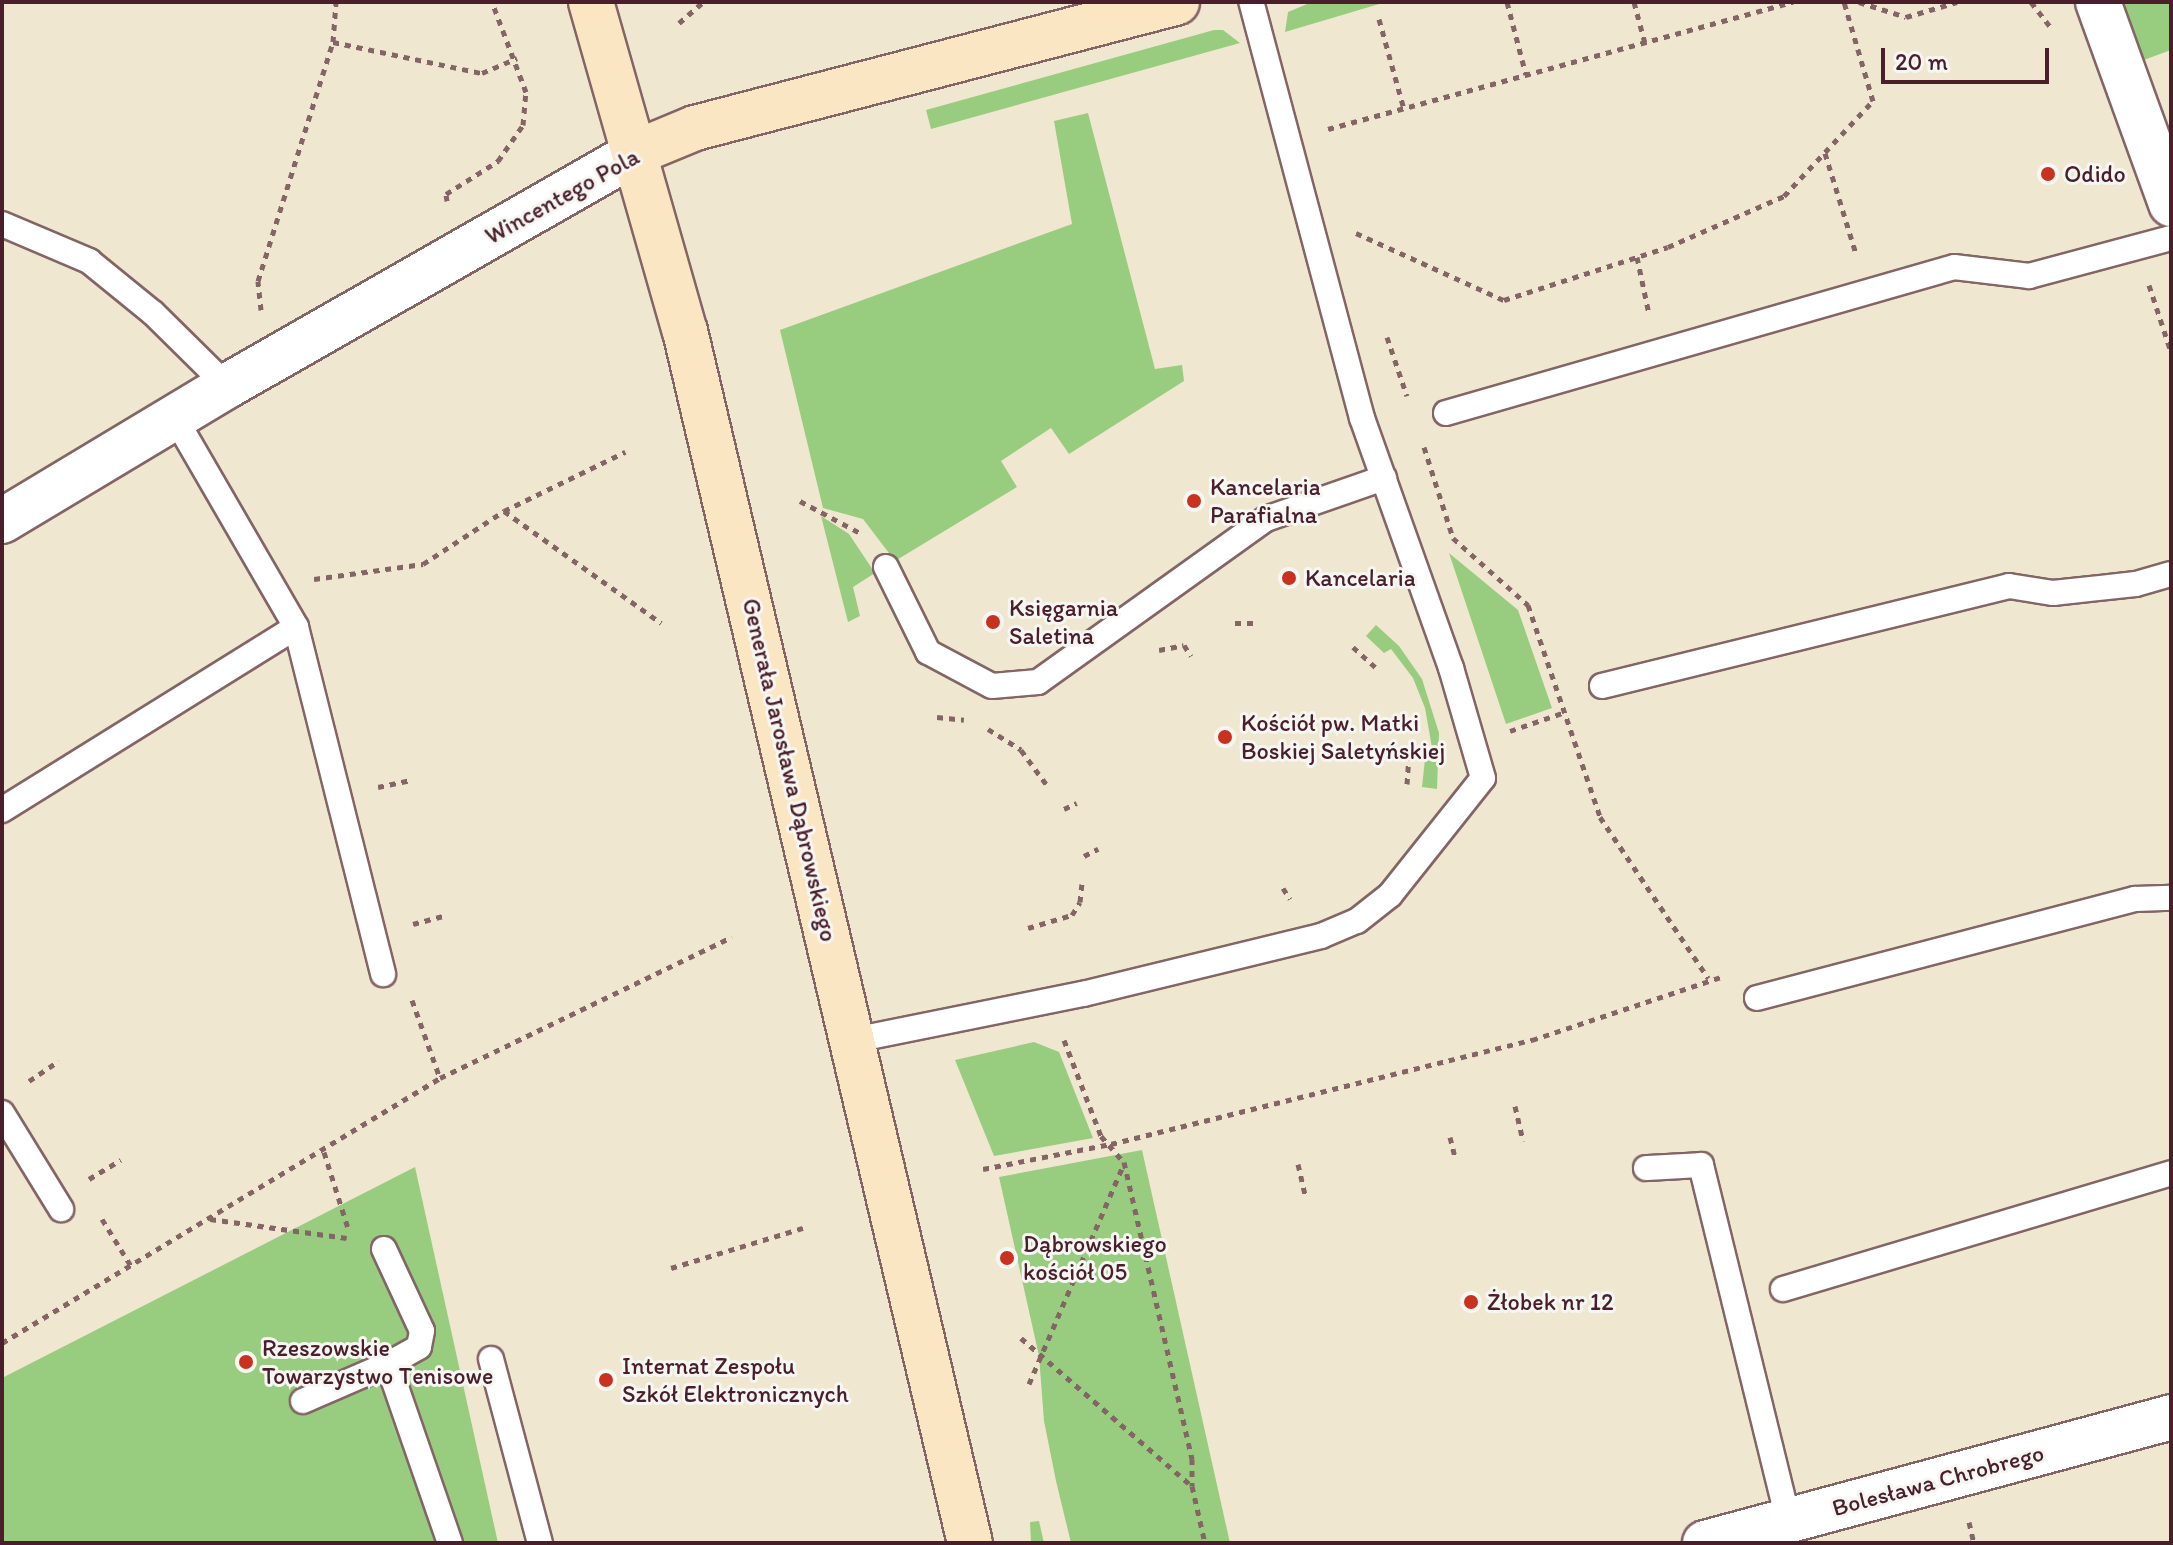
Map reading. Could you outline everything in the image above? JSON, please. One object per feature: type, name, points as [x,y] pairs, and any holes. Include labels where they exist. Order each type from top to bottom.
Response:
[{"type":"main road","name":"Generała Jarosława Dąbrowskiego","points":[[591,2],[637,152],[689,347],[970,1543]]},
{"type":"main road","name":"Wincentego Pola","points":[[637,152],[695,128],[1177,2]]},
{"type":"street","points":[[2098,2],[2171,204]]},
{"type":"street","name":"Wincentego Pola","points":[[2,521],[227,386],[267,366],[637,152]]},
{"type":"street","name":"Bolesława Chrobrego","points":[[1713,1542],[2171,1417]]},
{"type":"lane","points":[[854,1040],[1054,1000],[1321,936],[1357,921],[1390,895],[1483,778],[1474,743],[1362,418],[1251,2]]},
{"type":"lane","points":[[2,224],[89,261],[153,313],[227,386]]},
{"type":"lane","points":[[1446,413],[1954,267],[2029,276],[2171,238]]},
{"type":"lane","points":[[175,418],[274,584],[296,627],[383,974]]},
{"type":"lane","points":[[886,567],[928,652],[992,686],[1038,682],[1266,519],[1384,478]]},
{"type":"lane","points":[[1602,686],[2009,586],[2053,593],[2136,584],[2171,574]]},
{"type":"lane","points":[[2,810],[296,627]]},
{"type":"lane","points":[[1757,998],[2135,899],[2171,898]]},
{"type":"lane","points":[[2,1113],[61,1209]]},
{"type":"lane","points":[[1646,1168],[1701,1165],[1788,1520]]},
{"type":"lane","points":[[1783,1289],[2171,1173]]},
{"type":"lane","points":[[303,1401],[419,1347],[422,1331],[384,1249]]},
{"type":"lane","points":[[491,1359],[540,1543]]},
{"type":"lane","points":[[388,1364],[450,1543]]},
{"type":"path","points":[[267,366],[258,281],[333,42],[336,2]]},
{"type":"path","points":[[447,210],[446,194],[498,161],[523,125],[526,92],[517,58],[492,2]]},
{"type":"path","points":[[679,23],[703,2]]},
{"type":"path","points":[[1507,2],[1526,75]]},
{"type":"path","points":[[1634,2],[1645,43]]},
{"type":"path","points":[[1327,145],[1323,131],[1773,5],[1793,2]]},
{"type":"path","points":[[1356,246],[1351,232],[1504,300],[1637,257],[1784,196],[1873,101],[1844,2]]},
{"type":"path","points":[[1859,2],[1906,17],[1957,2]]},
{"type":"path","points":[[1379,19],[1404,109]]},
{"type":"path","points":[[333,42],[482,73],[517,58]]},
{"type":"path","points":[[1824,153],[1867,290]]},
{"type":"path","points":[[1637,257],[1657,351]]},
{"type":"path","points":[[1386,334],[1411,407]]},
{"type":"path","points":[[1420,436],[1453,538],[1528,605],[1562,713],[1600,817],[1708,978]]},
{"type":"path","points":[[274,584],[423,564],[504,511],[625,452]]},
{"type":"path","points":[[800,501],[859,531],[886,567]]},
{"type":"path","points":[[504,511],[661,623]]},
{"type":"path","points":[[1235,623],[1255,623]]},
{"type":"path","points":[[1174,644],[1184,645],[1191,656]]},
{"type":"path","points":[[1353,647],[1376,668]]},
{"type":"path","points":[[1474,743],[1593,704],[1602,686]]},
{"type":"path","points":[[937,717],[977,724],[1009,742],[1049,788]]},
{"type":"path","points":[[1407,784],[1409,755]]},
{"type":"path","points":[[365,790],[412,780]]},
{"type":"path","points":[[1064,809],[1077,803]]},
{"type":"path","points":[[1084,856],[1098,849]]},
{"type":"path","points":[[1028,928],[1072,915],[1080,902],[1082,884]]},
{"type":"path","points":[[1283,888],[1288,899],[1300,897]]},
{"type":"path","points":[[396,928],[443,916]]},
{"type":"path","points":[[2,1343],[324,1152],[440,1078],[732,937]]},
{"type":"path","points":[[983,1169],[1111,1144],[1532,1040],[1708,978],[1735,974],[1757,998]]},
{"type":"path","points":[[409,986],[417,1023],[440,1078]]},
{"type":"path","points":[[1054,1000],[1067,1050],[1101,1136],[1124,1162],[1192,1459],[1192,1486],[1205,1543]]},
{"type":"path","points":[[21,1086],[59,1061]]},
{"type":"path","points":[[1515,1106],[1523,1141]]},
{"type":"path","points":[[1450,1137],[1455,1157]]},
{"type":"path","points":[[209,1219],[352,1239],[324,1152]]},
{"type":"path","points":[[1029,1384],[1124,1162]]},
{"type":"path","points":[[1298,1164],[1305,1194]]},
{"type":"path","points":[[671,1268],[803,1228]]},
{"type":"path","points":[[1021,1338],[1192,1486]]},
{"type":"green space","points":[[1312,2],[1386,2],[1285,32],[1288,12]]},
{"type":"green space","points":[[2121,2],[2171,2],[2171,50],[2141,61]]},
{"type":"green space","points":[[1223,30],[1240,43],[931,129],[926,110]]},
{"type":"green space","points":[[1088,113],[1155,369],[1182,365],[1184,381],[1069,454],[1051,428],[1001,461],[1017,487],[895,561],[863,519],[823,508],[780,330],[1072,224],[1054,121]]},
{"type":"green space","points":[[821,516],[849,534],[875,573],[853,587],[860,616],[848,622]]},
{"type":"green space","points":[[1449,553],[1518,610],[1552,708],[1506,724]]},
{"type":"green space","points":[[1376,625],[1399,646],[1422,679],[1439,733],[1437,789],[1422,787],[1425,759],[1434,759],[1425,708],[1413,678],[1391,649],[1384,653],[1366,636]]},
{"type":"green space","points":[[1034,1042],[1059,1052],[1093,1138],[994,1156],[955,1060]]},
{"type":"green space","points":[[1142,1150],[1230,1543],[1071,1543],[1056,1481],[1044,1421],[1039,1356],[999,1177]]},
{"type":"green space","name":"Rzeszowskie Towarzystwo Tenisowe","points":[[415,1167],[498,1543],[2,1543],[2,1378]]},
{"type":"green space","points":[[1039,1521],[1044,1543],[1031,1543],[1030,1522]]},
{"type":"place","name":"Odido","points":[[2048,174]]},
{"type":"place","name":"Kancelaria Parafialna","points":[[1194,501]]},
{"type":"place","name":"Kancelaria","points":[[1289,578]]},
{"type":"place","name":"Księgarnia Saletina","points":[[993,622]]},
{"type":"place","name":"Kościół pw. Matki Boskiej Saletyńskiej","points":[[1225,737]]},
{"type":"place","name":"Dąbrowskiego kościół 05","points":[[1007,1258]]},
{"type":"place","name":"Żłobek nr 12","points":[[1471,1302]]},
{"type":"place","name":"Rzeszowskie Towarzystwo Tenisowe","points":[[246,1362]]},
{"type":"place","name":"Internat Zespołu Szkół Elektronicznych","points":[[606,1380]]}]
